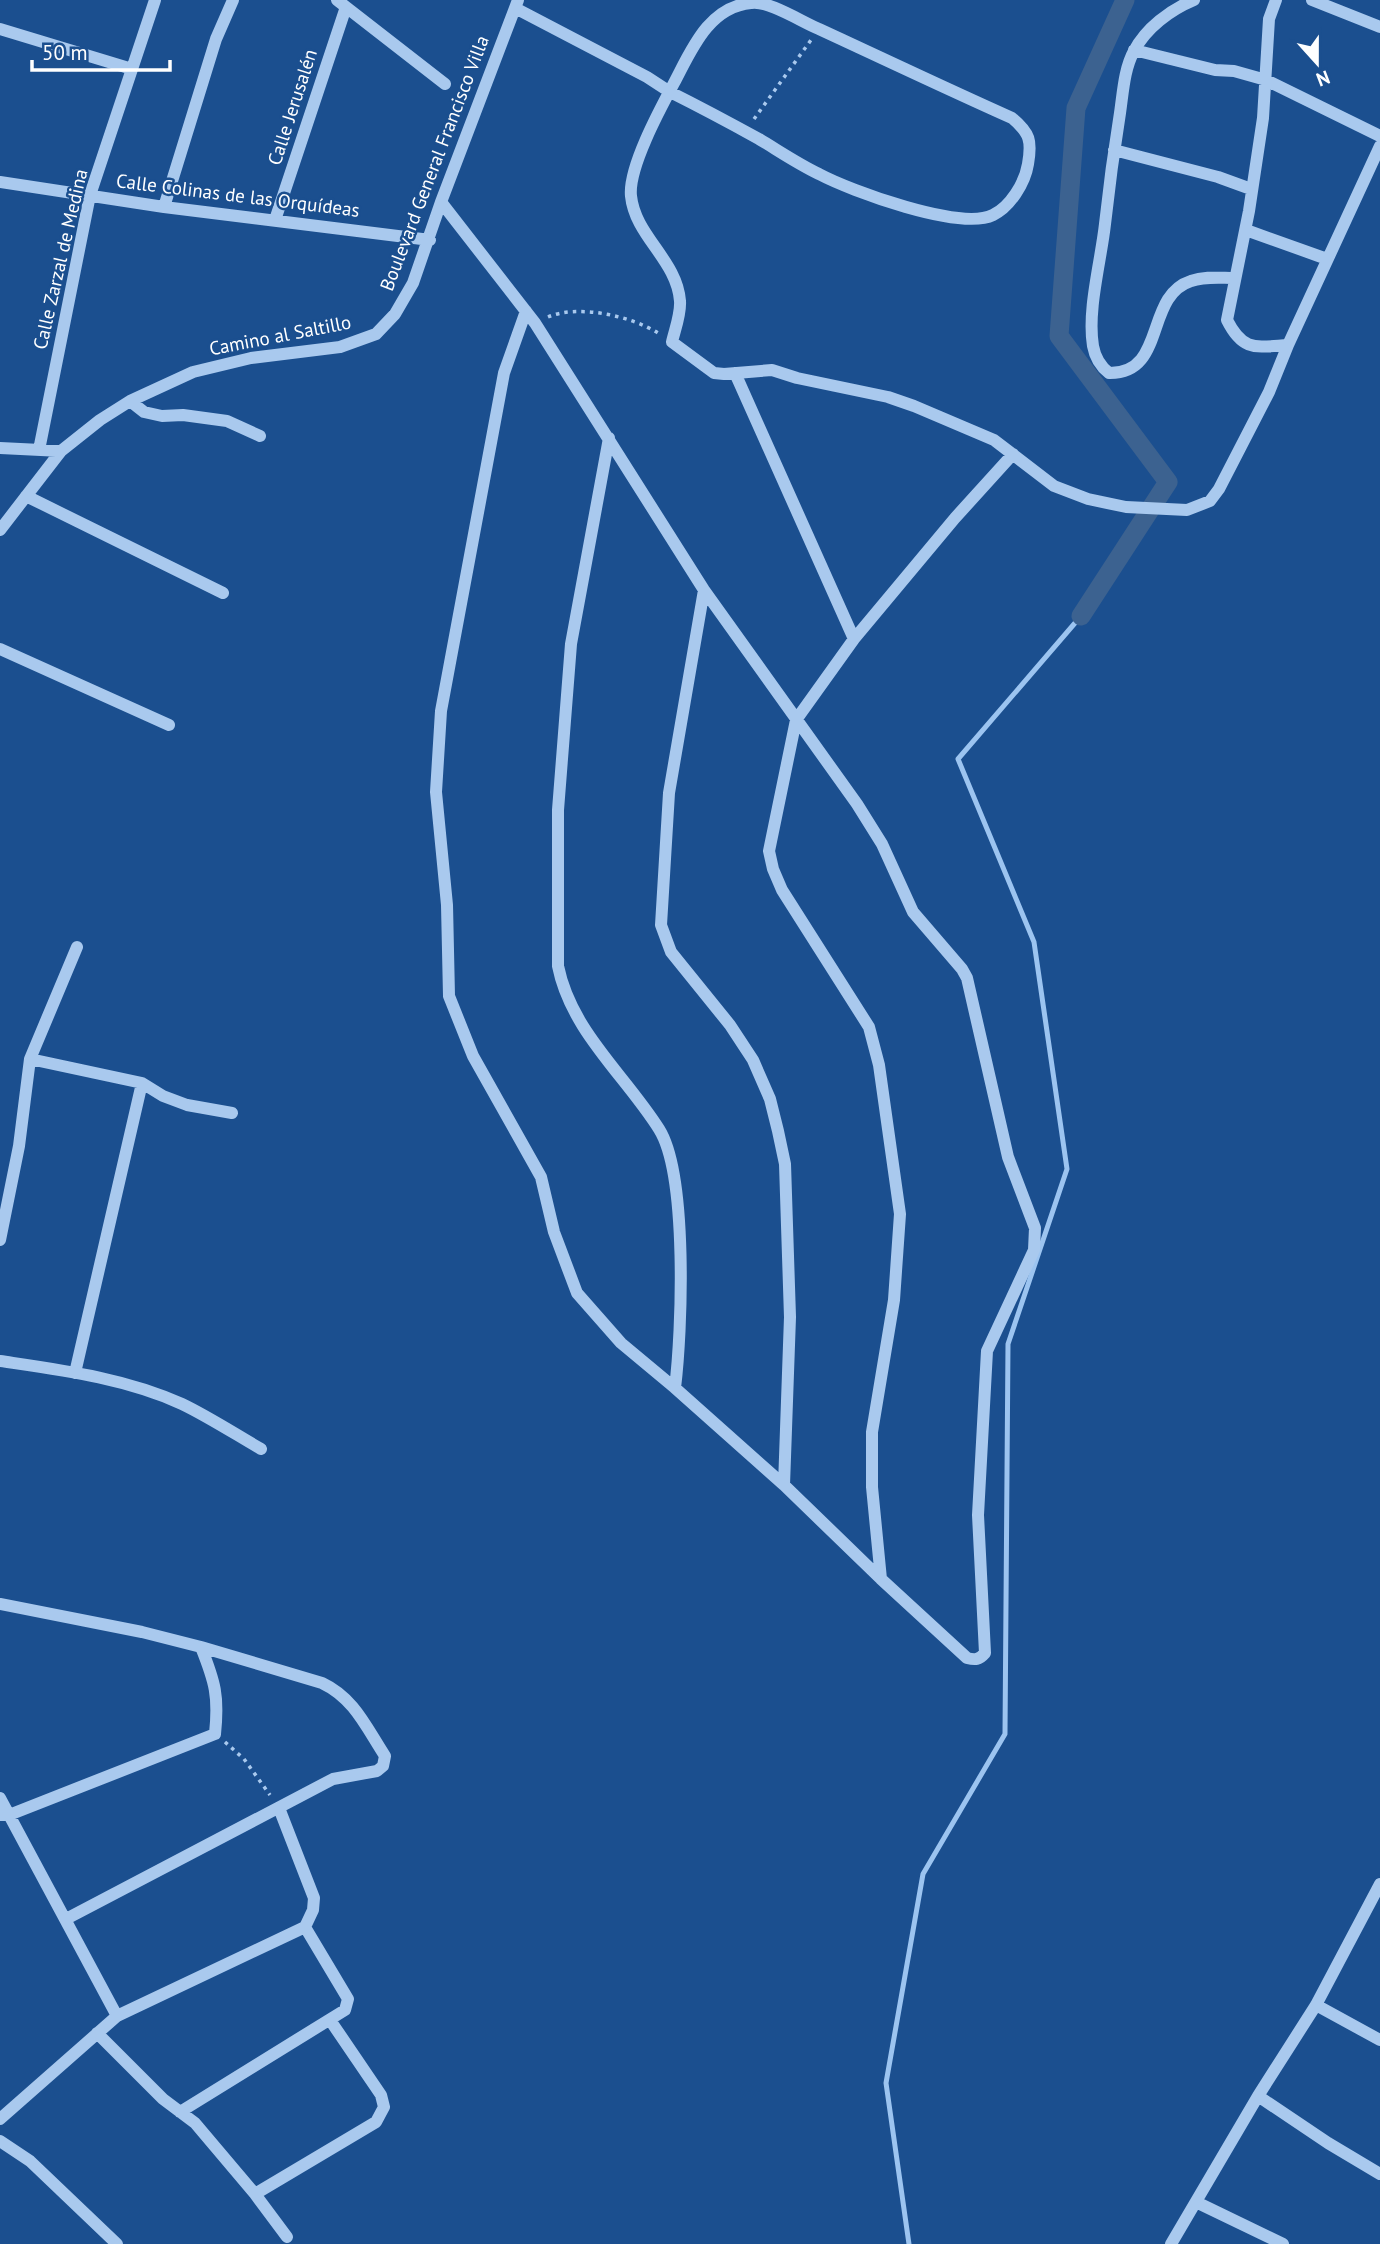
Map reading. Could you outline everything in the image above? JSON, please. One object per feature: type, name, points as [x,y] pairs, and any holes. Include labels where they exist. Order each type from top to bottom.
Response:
[{"type":"street","name":"Calle Zarzal de Medina","points":[[39,450],[90,195],[155,0]]},
{"type":"street","points":[[164,207],[216,39],[233,0]]},
{"type":"street","points":[[1194,0],[1163,17],[1134,50],[1122,95],[1097,274],[1093,324],[1093,345],[1103,369],[1109,373],[1119,373],[1138,363],[1153,340],[1169,295],[1177,288],[1190,281],[1205,278],[1235,278]]},
{"type":"street","points":[[1276,0],[1269,19],[1266,80],[1245,230],[1227,320],[1238,338],[1252,348],[1287,345]]},
{"type":"street","points":[[1312,0],[1380,27]]},
{"type":"street","points":[[517,4],[670,92],[821,175],[896,204],[925,211],[973,219],[991,216],[1005,207],[1027,170],[1030,152],[1030,141],[1025,129],[1012,118],[779,10],[754,1],[720,14],[706,27],[670,92],[631,181],[633,211],[677,285],[679,313],[671,342],[714,373],[772,370],[797,378],[888,397],[994,440],[1054,486],[1088,499],[1126,507],[1187,510],[1210,501],[1228,476],[1380,146]]},
{"type":"street","points":[[342,4],[445,84]]},
{"type":"street","name":"Calle Jerusalén","points":[[275,220],[342,4]]},
{"type":"street","name":"Boulevard General Francisco Villa","points":[[376,334],[395,314],[413,283],[517,4]]},
{"type":"street","points":[[0,29],[132,69]]},
{"type":"street","points":[[1134,50],[1266,80],[1380,136]]},
{"type":"street","points":[[1114,150],[1219,177],[1251,189]]},
{"type":"street","name":"Calle Colinas de las Orquídeas","points":[[0,182],[164,207],[430,240]]},
{"type":"street","points":[[441,202],[536,323],[705,590],[857,804],[882,844],[913,912],[967,978],[1008,1157],[1035,1228],[1034,1250],[987,1351],[978,1515],[985,1653],[981,1658],[967,1658],[784,1485],[676,1388],[621,1343],[577,1293],[554,1232],[541,1177],[473,1056],[449,996],[447,905],[436,792],[441,711],[504,373],[526,311]]},
{"type":"street","points":[[1245,230],[1327,259]]},
{"type":"street","name":"Camino al Saltillo","points":[[0,530],[61,451],[100,420],[130,401],[193,372],[251,358],[340,347],[376,334]]},
{"type":"street","points":[[735,373],[854,639]]},
{"type":"street","points":[[130,401],[144,412],[227,421],[260,436]]},
{"type":"street","points":[[609,438],[571,644],[558,810],[558,966],[562,987],[574,1014],[660,1131],[671,1164],[678,1206],[680,1308],[676,1388]]},
{"type":"street","points":[[0,448],[61,451]]},
{"type":"street","points":[[881,1579],[872,1487],[872,1432],[894,1300],[900,1214],[879,1065],[869,1027],[782,890],[769,851],[796,720],[854,639],[1013,454]]},
{"type":"street","points":[[26,496],[223,593]]},
{"type":"street","points":[[705,590],[669,793],[661,925],[671,952],[730,1025],[753,1060],[770,1100],[778,1131],[785,1164],[790,1317],[784,1485]]},
{"type":"street","points":[[0,649],[169,725]]},
{"type":"street","points":[[0,1240],[19,1146],[30,1059],[77,947]]},
{"type":"street","points":[[30,1059],[142,1083],[163,1096],[187,1105],[232,1113]]},
{"type":"street","points":[[75,1373],[142,1083]]},
{"type":"street","points":[[0,1361],[75,1373],[143,1389],[183,1405],[261,1449]]},
{"type":"street","points":[[0,1604],[142,1632],[322,1683],[338,1690],[348,1699],[385,1756],[383,1766],[377,1771],[333,1779],[66,1920]]},
{"type":"street","points":[[5,1815],[215,1734],[218,1706],[216,1686],[201,1647]]},
{"type":"street","points":[[0,1798],[5,1815],[66,1920],[117,2016]]},
{"type":"street","points":[[0,2119],[117,2016],[305,1927],[313,1910],[314,1898],[279,1808]]},
{"type":"street","points":[[1171,2244],[1258,2096],[1375,1910],[1380,1884]]},
{"type":"street","points":[[180,2112],[345,2010],[348,1999],[305,1927]]},
{"type":"street","points":[[1316,2005],[1380,2040]]},
{"type":"street","points":[[255,2194],[376,2122],[383,2107],[381,2095],[330,2020]]},
{"type":"street","points":[[97,2033],[163,2099],[195,2123],[255,2194],[287,2237]]},
{"type":"street","points":[[1258,2096],[1380,2174]]},
{"type":"street","points":[[0,2141],[30,2161],[117,2244]]},
{"type":"street","points":[[1196,2202],[1283,2244]]},
{"type":"path","points":[[745,132],[819,29]]},
{"type":"path","points":[[536,323],[558,313],[592,312],[649,327],[671,342]]},
{"type":"path","points":[[215,1734],[244,1759],[279,1808]]},
{"type":"waterway","points":[[1081,616],[1168,482],[1059,336],[1076,108],[1125,0]]},
{"type":"waterway","points":[[909,2244],[886,2083],[923,1874],[1005,1734],[1008,1344],[1067,1169],[1034,942],[958,759],[1081,616]]}]
